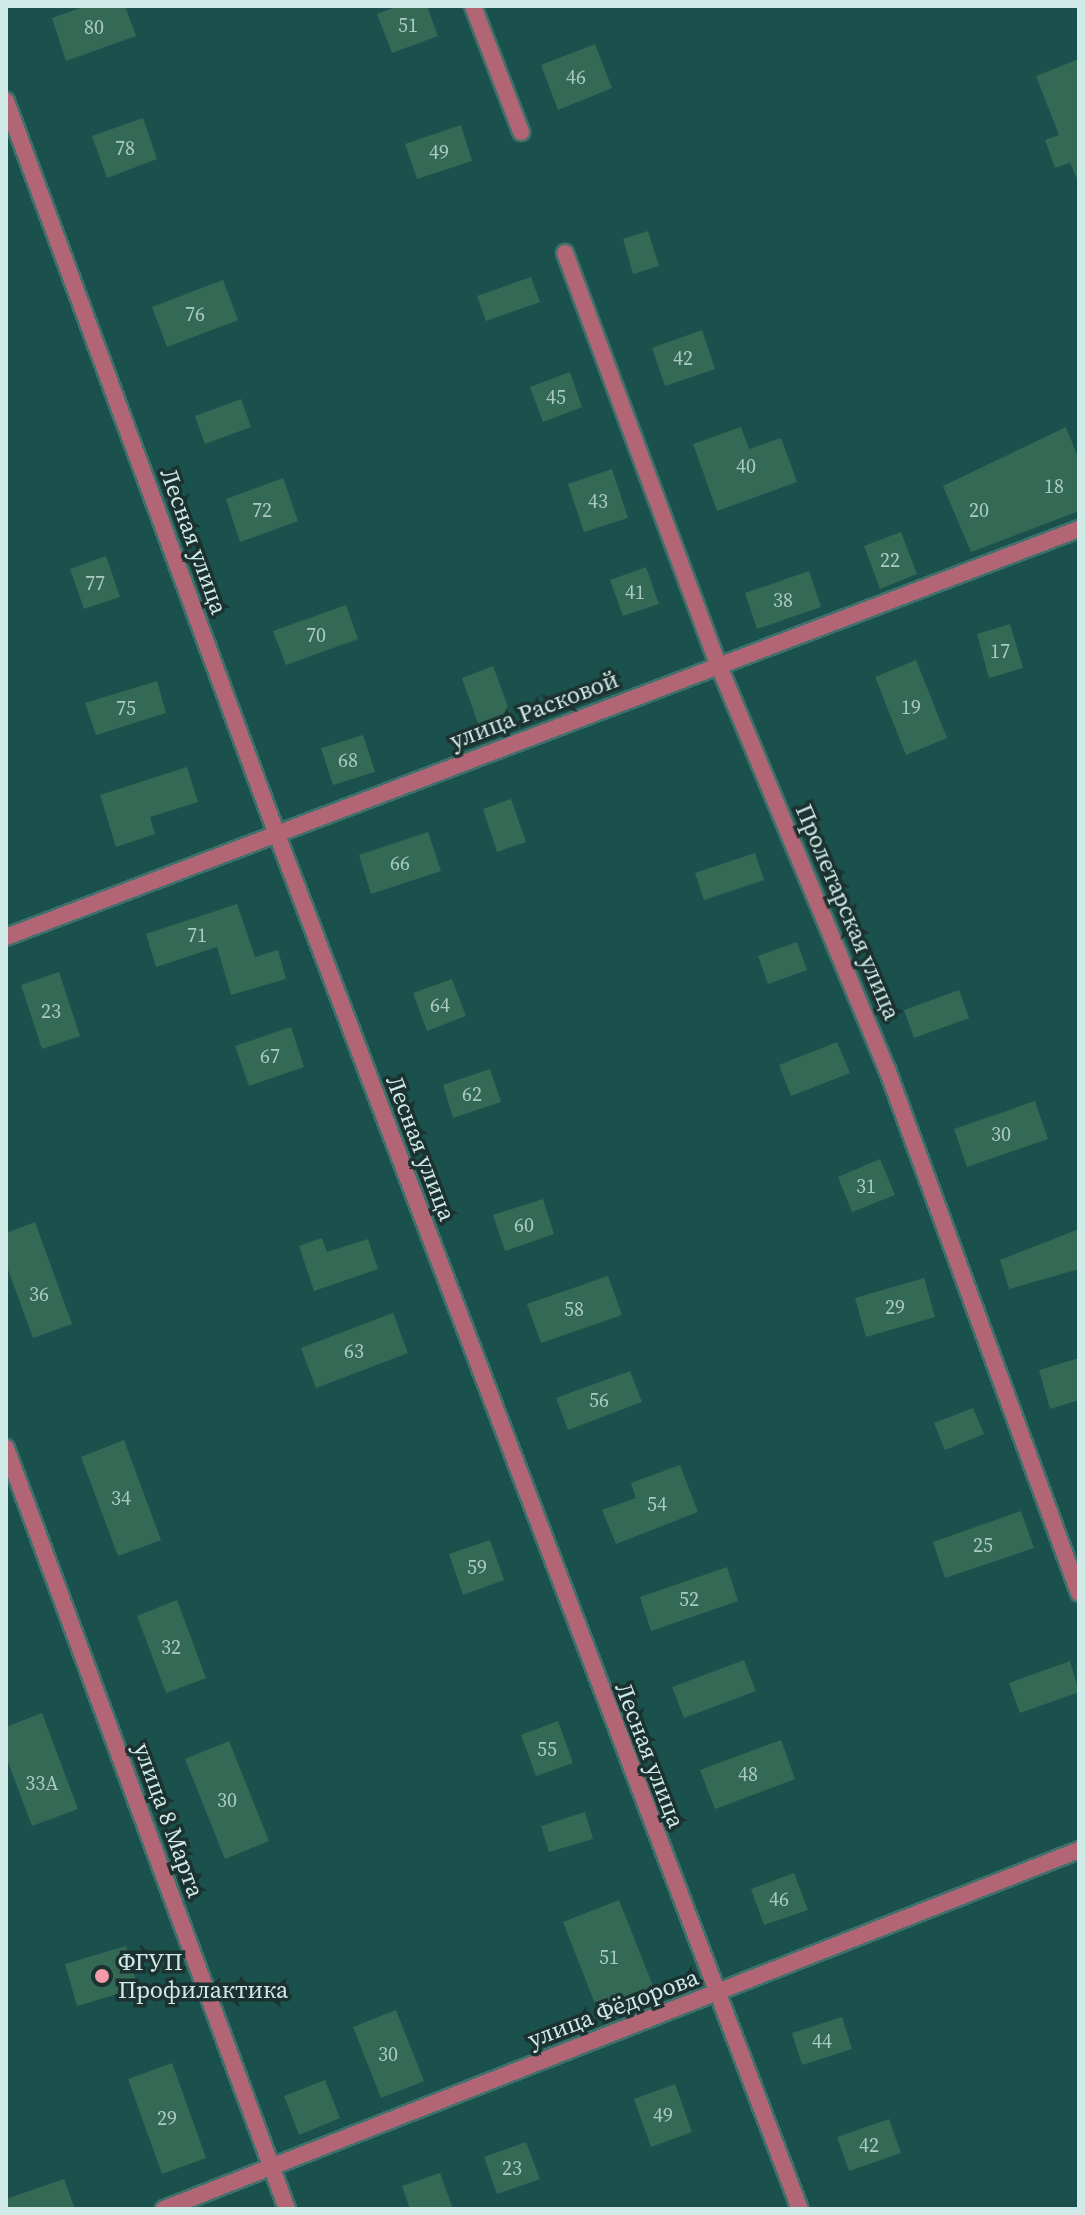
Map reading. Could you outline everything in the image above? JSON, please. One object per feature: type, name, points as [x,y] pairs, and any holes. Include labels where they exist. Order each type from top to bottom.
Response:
[{"type":"street","points":[[473,6],[521,132]]},
{"type":"street","name":"Лесная улица","points":[[6,101],[276,832],[715,1994],[800,2209]]},
{"type":"street","name":"Пролетарская улица","points":[[565,253],[719,666],[887,1069],[1079,1593]]},
{"type":"street","name":"улица Расковой","points":[[6,937],[1079,529]]},
{"type":"street","name":"улица 8 Марта","points":[[6,1448],[287,2209]]},
{"type":"street","name":"улица Фёдорова","points":[[164,2209],[1079,1850]]},
{"type":"building","points":[[86,6],[125,6],[136,36],[66,61],[52,18]]},
{"type":"building","points":[[398,6],[427,6],[438,36],[392,53],[377,14]]},
{"type":"building","points":[[595,44],[612,88],[558,110],[541,65]]},
{"type":"building","points":[[1079,59],[1078,181],[1070,163],[1055,168],[1045,140],[1059,135],[1036,76]]},
{"type":"building","points":[[143,118],[157,159],[107,178],[92,136]]},
{"type":"building","points":[[461,125],[472,161],[417,179],[405,144]]},
{"type":"building","points":[[648,231],[659,266],[633,274],[623,239]]},
{"type":"building","points":[[531,277],[540,302],[486,321],[477,296]]},
{"type":"building","points":[[223,280],[238,320],[167,347],[152,307]]},
{"type":"building","points":[[702,330],[715,369],[665,386],[652,348]]},
{"type":"building","points":[[570,372],[582,407],[543,422],[530,387]]},
{"type":"building","points":[[241,399],[251,427],[205,444],[195,416]]},
{"type":"building","points":[[741,427],[749,449],[781,438],[797,482],[717,511],[693,444]]},
{"type":"building","points":[[1066,427],[1079,460],[1079,511],[971,552],[943,486]]},
{"type":"building","points":[[612,469],[628,518],[584,532],[568,484]]},
{"type":"building","points":[[283,478],[298,521],[240,542],[226,499]]},
{"type":"building","points":[[901,532],[917,574],[880,589],[864,546]]},
{"type":"building","points":[[106,556],[120,597],[84,609],[70,569]]},
{"type":"building","points":[[646,567],[659,604],[623,616],[610,580]]},
{"type":"building","points":[[809,571],[821,607],[757,629],[745,593]]},
{"type":"building","points":[[346,605],[358,639],[286,665],[273,631]]},
{"type":"building","points":[[1010,624],[1023,668],[989,678],[977,634]]},
{"type":"building","points":[[916,660],[947,738],[906,755],[875,677]]},
{"type":"building","points":[[493,666],[512,718],[480,729],[462,678]]},
{"type":"building","points":[[157,681],[166,713],[96,735],[85,703]]},
{"type":"building","points":[[363,735],[375,772],[333,785],[321,748]]},
{"type":"building","points":[[187,767],[198,802],[150,817],[155,834],[116,847],[100,795]]},
{"type":"building","points":[[511,799],[526,842],[497,852],[483,809]]},
{"type":"building","points":[[428,832],[441,871],[371,894],[359,855]]},
{"type":"building","points":[[755,853],[764,880],[704,900],[695,873]]},
{"type":"building","points":[[237,904],[255,957],[278,950],[286,979],[231,995],[217,947],[156,967],[146,934]]},
{"type":"building","points":[[797,942],[807,970],[768,984],[758,956]]},
{"type":"building","points":[[59,972],[80,1036],[42,1049],[21,985]]},
{"type":"building","points":[[452,979],[466,1016],[427,1031],[413,993]]},
{"type":"building","points":[[959,990],[969,1018],[914,1038],[904,1010]]},
{"type":"building","points":[[291,1027],[304,1067],[249,1086],[235,1046]]},
{"type":"building","points":[[837,1042],[850,1073],[791,1096],[779,1065]]},
{"type":"building","points":[[490,1069],[501,1102],[453,1118],[443,1085]]},
{"type":"building","points":[[1035,1101],[1048,1139],[967,1167],[954,1129]]},
{"type":"building","points":[[880,1159],[895,1195],[852,1212],[838,1177]]},
{"type":"building","points":[[543,1199],[554,1234],[505,1251],[493,1215]]},
{"type":"building","points":[[35,1222],[72,1324],[33,1338],[6,1264],[6,1233]]},
{"type":"building","points":[[1079,1229],[1079,1269],[1009,1289],[1000,1260]]},
{"type":"building","points":[[322,1238],[327,1252],[368,1239],[378,1269],[314,1291],[299,1246]]},
{"type":"building","points":[[608,1276],[622,1315],[541,1343],[527,1304]]},
{"type":"building","points":[[924,1278],[935,1317],[866,1337],[855,1298]]},
{"type":"building","points":[[393,1313],[408,1353],[316,1388],[301,1348]]},
{"type":"building","points":[[1079,1358],[1079,1400],[1050,1409],[1039,1370]]},
{"type":"building","points":[[630,1371],[642,1402],[568,1430],[556,1398]]},
{"type":"building","points":[[973,1408],[984,1434],[945,1450],[934,1423]]},
{"type":"building","points":[[124,1440],[161,1540],[118,1556],[81,1457]]},
{"type":"building","points":[[680,1465],[698,1512],[616,1544],[602,1510],[636,1498],[631,1483]]},
{"type":"building","points":[[1021,1511],[1034,1548],[945,1578],[933,1542]]},
{"type":"building","points":[[490,1540],[504,1580],[463,1595],[449,1554]]},
{"type":"building","points":[[727,1567],[738,1601],[651,1631],[640,1597]]},
{"type":"building","points":[[177,1600],[206,1678],[166,1693],[137,1616]]},
{"type":"building","points":[[744,1660],[756,1691],[684,1718],[672,1687]]},
{"type":"building","points":[[1070,1661],[1079,1692],[1020,1713],[1009,1683]]},
{"type":"building","points":[[42,1713],[78,1809],[32,1826],[6,1757],[6,1727]]},
{"type":"building","points":[[558,1721],[573,1763],[536,1776],[521,1735]]},
{"type":"building","points":[[781,1740],[795,1779],[715,1809],[700,1770]]},
{"type":"building","points":[[229,1741],[269,1841],[225,1859],[185,1759]]},
{"type":"building","points":[[585,1812],[593,1839],[549,1852],[541,1826]]},
{"type":"building","points":[[794,1873],[808,1910],[764,1925],[751,1889]]},
{"type":"building","points":[[619,1900],[655,1991],[599,2014],[563,1922]]},
{"type":"building","name":"ФГУП Профилактика","points":[[126,1946],[138,1988],[77,2006],[65,1964]]},
{"type":"building","points":[[396,2010],[424,2081],[381,2098],[353,2027]]},
{"type":"building","points":[[842,2017],[852,2049],[802,2065],[792,2033]]},
{"type":"building","points":[[172,2063],[206,2158],[162,2174],[128,2079]]},
{"type":"building","points":[[325,2080],[340,2118],[299,2135],[284,2096]]},
{"type":"building","points":[[675,2084],[692,2132],[651,2147],[634,2099]]},
{"type":"building","points":[[889,2119],[901,2153],[849,2171],[837,2137]]},
{"type":"building","points":[[526,2142],[540,2179],[497,2194],[484,2157]]},
{"type":"building","points":[[440,2173],[453,2209],[410,2209],[402,2186]]},
{"type":"building","points":[[64,2179],[75,2209],[6,2209],[6,2199]]},
{"type":"place","name":"ФГУП Профилактика","points":[[102,1976]]}]
